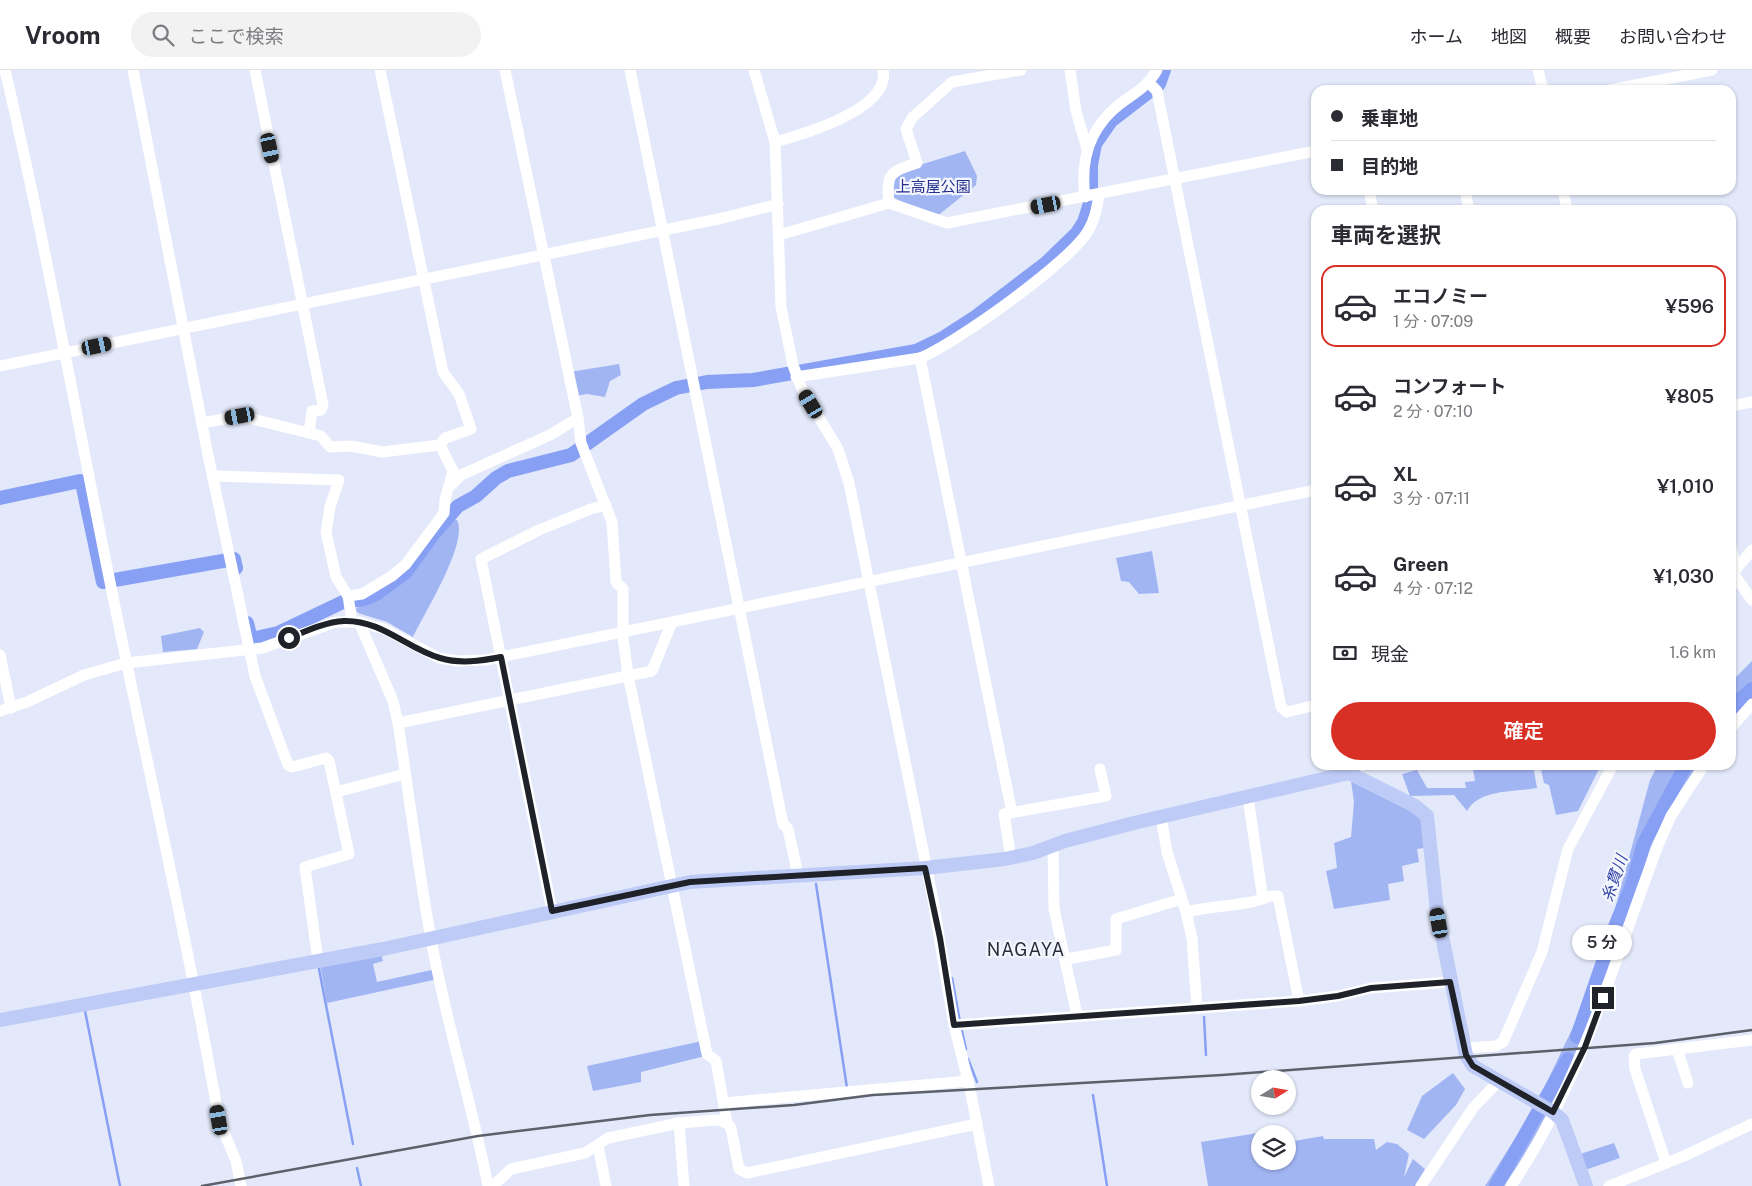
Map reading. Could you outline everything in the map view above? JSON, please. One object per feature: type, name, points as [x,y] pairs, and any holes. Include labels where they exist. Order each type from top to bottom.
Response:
[{"type":"main road","points":[[0,1020],[431,939],[690,882],[925,868],[1011,858],[1065,841],[1248,798],[1347,770]]},
{"type":"main road","points":[[1362,770],[1427,816],[1437,911],[1450,982],[1464,1048],[1473,1066],[1551,1111],[1565,1124],[1586,1186]]},
{"type":"street","points":[[5,70],[34,193],[63,353],[193,984],[219,1120],[236,1161],[241,1186]]},
{"type":"street","points":[[133,70],[183,329],[255,676],[288,765],[292,767],[326,758],[329,762],[336,792],[348,854],[305,867],[318,961]]},
{"type":"street","points":[[254,70],[323,405],[321,410],[312,411],[309,434]]},
{"type":"street","points":[[202,423],[240,416],[321,436],[330,446],[351,446],[382,452],[440,445],[445,438],[471,429],[459,394],[443,372],[422,279],[380,70]]},
{"type":"street","points":[[505,70],[583,447],[612,522],[616,582],[623,589],[623,632],[628,675],[707,1054],[716,1062],[727,1122],[739,1169],[747,1173],[977,1124]]},
{"type":"street","points":[[630,70],[695,384],[782,824],[788,830],[798,875]]},
{"type":"street","points":[[754,70],[776,142],[781,307],[795,371],[844,464],[940,938],[954,1025],[968,1081],[989,1186]]},
{"type":"street","points":[[776,142],[828,126],[860,107],[882,87],[883,70]]},
{"type":"street","points":[[950,70],[952,82]]},
{"type":"street","points":[[889,203],[889,178],[894,171],[917,163],[906,129],[912,118],[952,82],[1020,70]]},
{"type":"street","points":[[1070,70],[1076,111],[1087,149]]},
{"type":"street","points":[[1157,70],[1152,86],[1174,178],[1242,505],[1281,707],[1287,712],[1311,706]]},
{"type":"street","points":[[1538,70],[1542,85]]},
{"type":"street","points":[[1636,85],[1712,70]]},
{"type":"street","points":[[1085,197],[1084,165],[1087,149],[1104,118],[1152,86]]},
{"type":"street","points":[[779,235],[889,203],[948,223],[1311,153]]},
{"type":"street","points":[[795,371],[920,358],[935,352],[1006,303],[1075,248],[1088,232],[1096,213],[1099,195]]},
{"type":"street","points":[[0,366],[663,228],[723,218],[778,204]]},
{"type":"street","points":[[920,358],[1012,813]]},
{"type":"street","points":[[1736,405],[1752,402]]},
{"type":"street","points":[[449,486],[461,474],[550,435],[578,418]]},
{"type":"street","points":[[348,596],[362,594],[392,576],[406,564],[444,513],[445,500],[453,471],[440,445]]},
{"type":"street","points":[[214,476],[340,480],[330,507],[326,532],[336,577],[348,596],[356,622],[392,701],[398,722],[431,939],[455,1054],[478,1136],[488,1186]]},
{"type":"street","points":[[0,655],[6,709],[76,678],[126,663],[250,650],[275,644],[320,626],[356,622],[384,629],[439,658],[470,662],[1311,491]]},
{"type":"street","points":[[552,911],[480,559],[539,530],[591,508],[606,506]]},
{"type":"street","points":[[1736,569],[1752,550]]},
{"type":"street","points":[[1736,576],[1752,600]]},
{"type":"street","points":[[398,722],[652,671],[672,622]]},
{"type":"street","points":[[1736,722],[1752,704]]},
{"type":"street","points":[[1011,858],[1004,814],[1106,796],[1100,768]]},
{"type":"street","points":[[1464,1048],[1496,1046],[1503,1042],[1542,952],[1568,849],[1610,770]]},
{"type":"street","points":[[1511,1186],[1529,1159],[1551,1111],[1585,1047],[1662,836],[1683,796],[1701,770]]},
{"type":"street","points":[[336,792],[405,774]]},
{"type":"street","points":[[1248,798],[1263,899]]},
{"type":"street","points":[[1161,817],[1166,852],[1186,912],[1192,938],[1197,1008]]},
{"type":"street","points":[[1053,846],[1054,909],[1077,1016]]},
{"type":"street","points":[[1186,912],[1263,899],[1272,895],[1278,896],[1299,1001]]},
{"type":"street","points":[[1066,959],[1116,950],[1116,919],[1182,899]]},
{"type":"street","points":[[954,1025],[1299,1001],[1338,996],[1371,988],[1450,982]]},
{"type":"street","points":[[1666,1164],[1633,1059],[1636,1054],[1752,1040]]},
{"type":"street","points":[[1677,1049],[1688,1083]]},
{"type":"street","points":[[724,1103],[968,1081]]},
{"type":"street","points":[[1421,1186],[1473,1108],[1498,1082]]},
{"type":"street","points":[[493,1186],[511,1168],[585,1153],[608,1138],[679,1122],[717,1120],[727,1122]]},
{"type":"street","points":[[679,1122],[684,1186]]},
{"type":"street","points":[[1609,1186],[1666,1164],[1752,1124]]},
{"type":"street","points":[[598,1145],[606,1186]]},
{"type":"green space","name":"上高屋公園","points":[[965,151],[977,176],[976,185],[936,217],[892,197],[892,177],[897,172]]},
{"type":"green space","points":[[619,364],[621,375],[610,381],[605,397],[587,394],[575,396],[570,372]]},
{"type":"green space","points":[[451,520],[457,520],[459,530],[457,544],[444,578],[413,637],[387,622],[358,613],[355,609],[377,596],[412,569],[437,532]]},
{"type":"green space","points":[[1152,551],[1159,593],[1139,594],[1129,582],[1121,581],[1116,558]]},
{"type":"green space","points":[[200,628],[204,632],[197,649],[163,652],[161,636]]},
{"type":"green space","points":[[1752,661],[1752,700],[1736,719],[1736,677]]},
{"type":"green space","points":[[1417,770],[1427,788],[1466,788],[1465,782],[1475,781],[1473,770],[1534,770],[1537,788],[1488,795],[1473,804],[1467,811],[1454,795],[1410,796],[1402,774]]},
{"type":"green space","points":[[1541,770],[1598,770],[1578,811],[1556,815],[1549,785],[1544,783]]},
{"type":"green space","points":[[1655,770],[1695,770],[1674,800],[1658,829],[1595,1005],[1573,1059],[1548,1111],[1520,1162],[1504,1186],[1485,1186],[1535,1107],[1575,1023],[1612,920],[1650,780]]},
{"type":"green space","points":[[1351,781],[1420,814],[1430,847],[1417,849],[1419,862],[1402,866],[1404,881],[1388,884],[1390,900],[1334,909],[1326,871],[1337,868],[1334,843],[1351,837],[1354,802]]},
{"type":"green space","points":[[381,954],[383,961],[373,964],[377,982],[436,969],[438,979],[327,1003],[320,965]]},
{"type":"green space","points":[[702,1041],[705,1056],[641,1072],[641,1082],[593,1091],[587,1066]]},
{"type":"green space","points":[[1453,1073],[1465,1089],[1456,1105],[1424,1139],[1407,1130],[1422,1096]]},
{"type":"green space","points":[[1251,1134],[1251,1170],[1296,1170],[1296,1141],[1323,1136],[1324,1139],[1374,1139],[1376,1150],[1387,1142],[1397,1144],[1409,1154],[1404,1177],[1413,1159],[1425,1169],[1415,1186],[1208,1186],[1201,1142]]},
{"type":"green space","points":[[1614,1143],[1620,1158],[1585,1170],[1580,1154]]},
{"type":"waterway","points":[[247,623],[251,639],[278,633],[343,602],[364,599],[376,594],[406,572],[432,536],[458,506],[476,496],[496,478],[508,471],[571,455],[643,404],[676,388],[707,382],[753,380],[916,351],[943,338],[974,318],[1046,263],[1077,233],[1084,222],[1091,200],[1091,165],[1095,144],[1111,121],[1159,84],[1164,70]]},
{"type":"waterway","points":[[0,498],[80,481],[82,483],[103,582],[234,559],[236,568]]},
{"type":"waterway","name":"糸貫川","points":[[1736,703],[1752,689]]},
{"type":"waterway","name":"糸貫川","points":[[1577,1037],[1616,924],[1631,888],[1644,843],[1683,770]]},
{"type":"waterway","points":[[816,884],[847,1088]]},
{"type":"waterway","points":[[319,969],[353,1144]]},
{"type":"waterway","points":[[952,978],[960,1022]]},
{"type":"waterway","points":[[85,1011],[120,1186]]},
{"type":"waterway","points":[[1204,1017],[1206,1055]]},
{"type":"waterway","points":[[961,1027],[966,1049]]},
{"type":"waterway","points":[[968,1059],[977,1082]]},
{"type":"waterway","name":"糸貫川","points":[[1496,1186],[1568,1059]]},
{"type":"waterway","points":[[1093,1095],[1107,1186]]},
{"type":"waterway","points":[[357,1168],[361,1186]]},
{"type":"railway","points":[[202,1186],[478,1136],[650,1115],[794,1105],[873,1095],[1222,1075],[1655,1043],[1752,1030]]},
{"type":"district","name":"NAGAYA","points":[[1026,950]]},
{"type":"route","points":[[289,638],[336,622],[359,622],[384,629],[439,658],[470,662],[501,657],[508,700],[552,911],[690,882],[925,868],[933,900],[954,1025],[1299,1001],[1338,996],[1371,988],[1450,982],[1466,1055],[1469,1061],[1473,1066],[1498,1082],[1553,1112],[1585,1047],[1603,998]]}]
